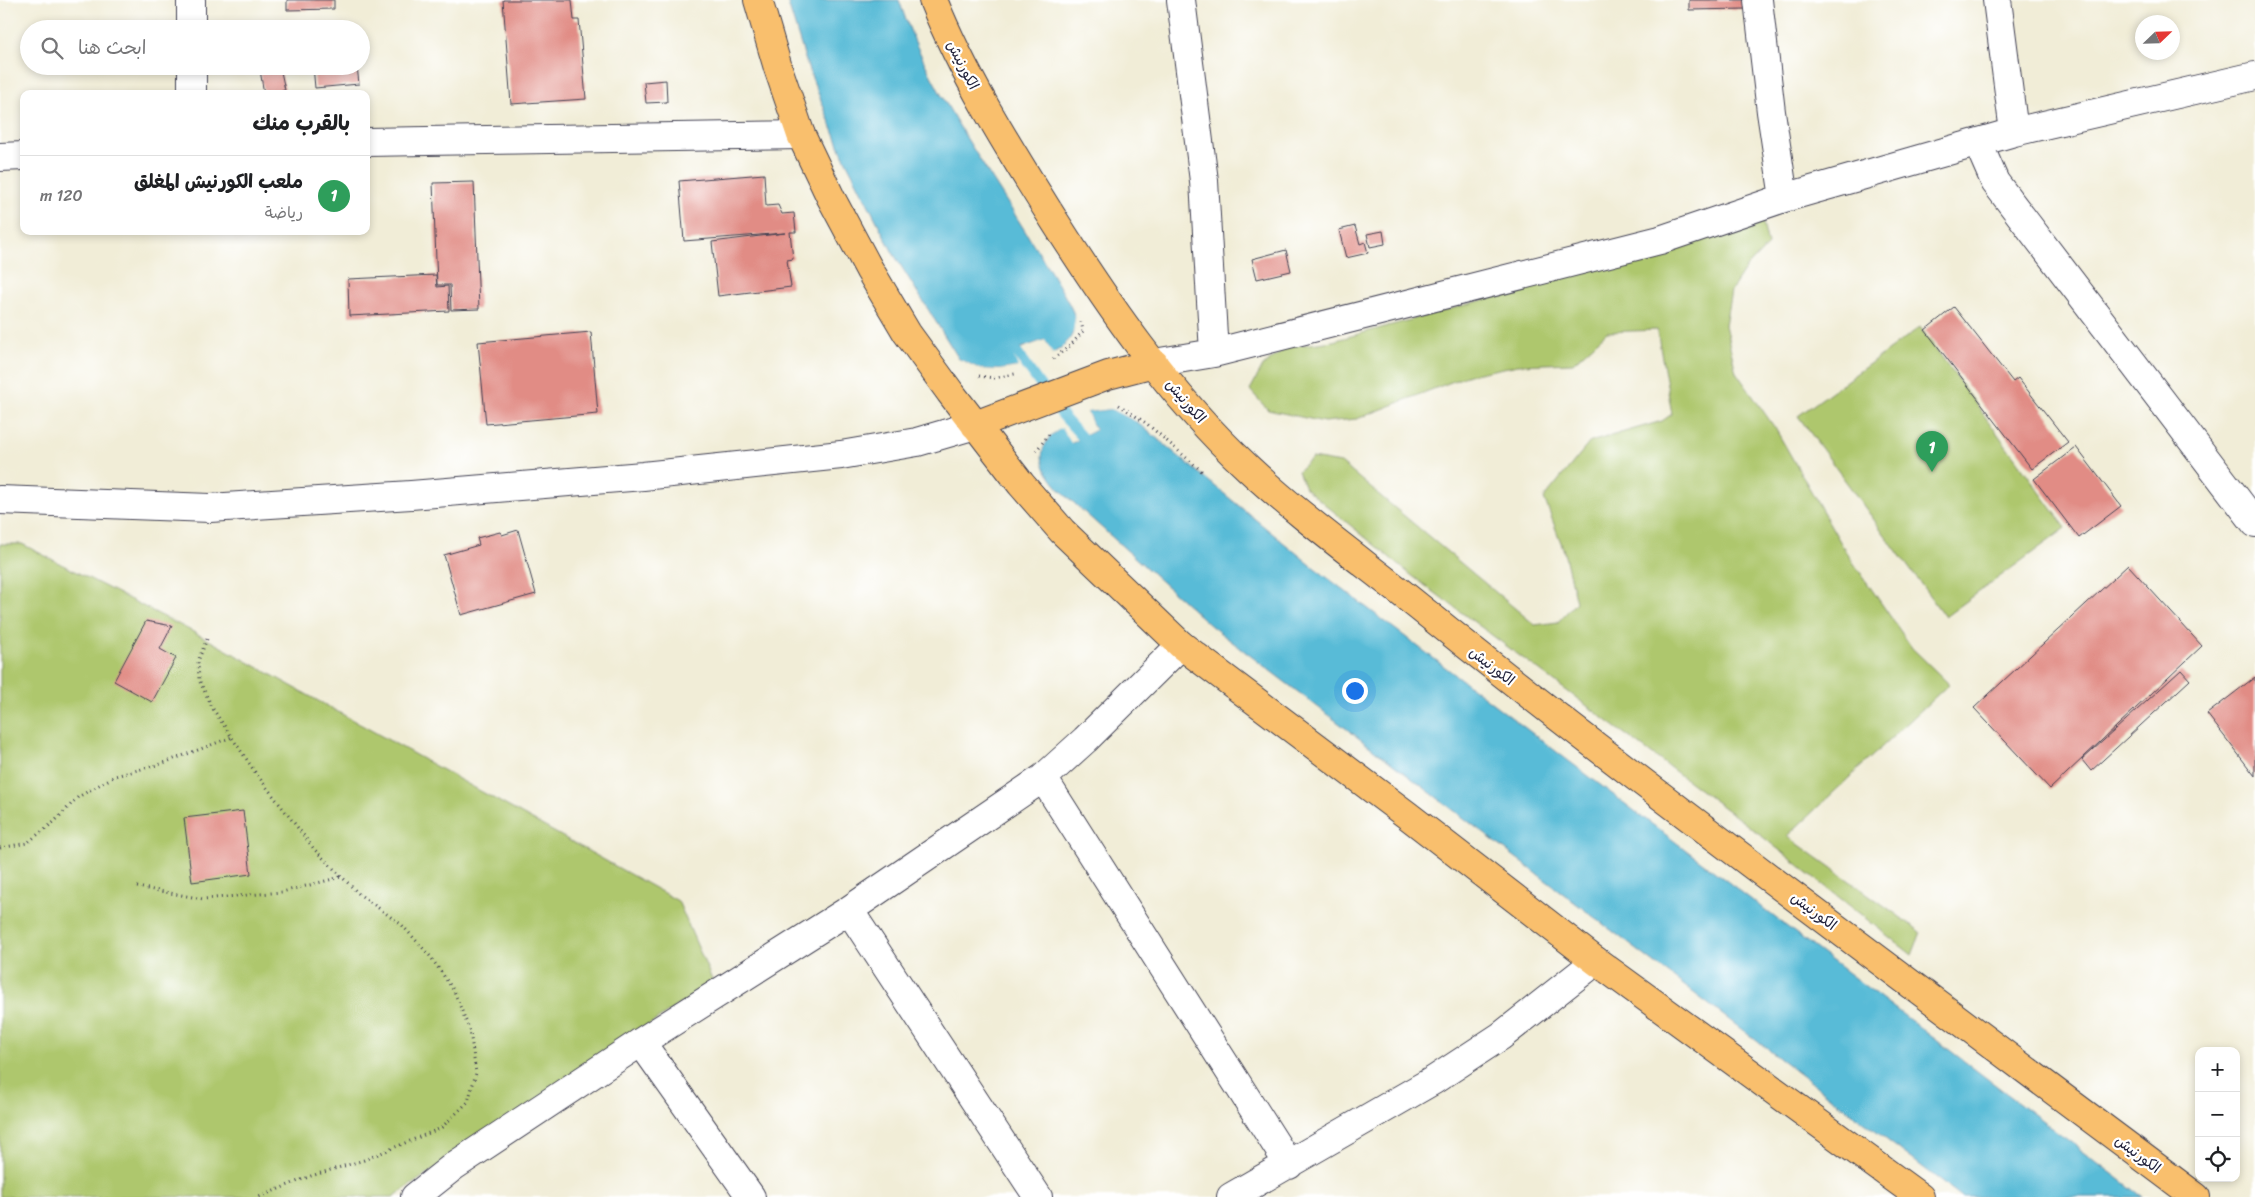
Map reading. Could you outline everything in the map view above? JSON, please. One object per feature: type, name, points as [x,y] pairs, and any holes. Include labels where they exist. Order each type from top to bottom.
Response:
[{"type":"main road","points":[[758,0],[778,68],[802,135],[836,206],[902,325],[975,425],[1021,484],[1062,531],[1181,645],[1407,815],[1596,961],[1920,1197]]},
{"type":"main road","name":"الكورنيش","points":[[932,0],[958,58],[1007,146],[1078,257],[1154,363],[1183,399],[1246,466],[1316,526],[1535,699],[1711,834],[2196,1197]]},
{"type":"main road","points":[[975,425],[1108,375],[1154,363]]},
{"type":"street","points":[[191,0],[191,20]]},
{"type":"street","points":[[1181,0],[1204,181],[1214,353]]},
{"type":"street","points":[[1758,0],[1771,112],[1784,198]]},
{"type":"street","points":[[1997,0],[2014,132]]},
{"type":"street","points":[[192,75],[192,90]]},
{"type":"street","points":[[1154,363],[1214,353],[1660,240],[1784,198],[2014,132],[2255,76]]},
{"type":"street","points":[[370,142],[802,135]]},
{"type":"street","points":[[1978,143],[1995,182],[2255,523]]},
{"type":"street","points":[[0,157],[20,156]]},
{"type":"street","points":[[0,500],[210,508],[411,495],[643,476],[841,455],[917,442],[975,425]]},
{"type":"street","points":[[415,1197],[454,1166],[641,1042],[849,910],[1043,778],[1085,740],[1181,645]]},
{"type":"street","points":[[1043,778],[1289,1165]]},
{"type":"street","points":[[849,910],[1038,1197]]},
{"type":"street","points":[[1231,1197],[1434,1080],[1501,1036],[1596,961]]},
{"type":"street","points":[[641,1042],[751,1197]]},
{"type":"path","points":[[1050,361],[1071,345],[1083,331]]},
{"type":"path","points":[[978,375],[994,378],[1019,373]]},
{"type":"path","points":[[207,639],[198,661],[199,680],[212,709],[255,772],[314,849],[359,894],[402,925],[430,956],[454,991],[470,1031],[476,1074],[468,1102],[441,1128],[364,1160],[311,1176],[259,1197]]},
{"type":"path","points":[[0,848],[27,842],[54,822],[78,797],[115,776],[160,764],[232,737]]},
{"type":"path","points":[[137,887],[203,899],[282,892],[342,877]]},
{"type":"green space","points":[[1762,219],[1768,245],[1746,268],[1731,291],[1725,325],[1736,372],[1775,428],[1846,552],[1912,648],[1949,684],[1787,836],[1921,932],[1912,955],[1754,830],[1411,575],[1305,488],[1298,471],[1312,458],[1341,463],[1535,625],[1558,622],[1576,602],[1563,548],[1544,498],[1590,442],[1662,421],[1672,414],[1657,330],[1607,332],[1573,363],[1518,365],[1469,375],[1357,419],[1324,422],[1268,410],[1250,390],[1263,366],[1287,347],[1333,341]]},
{"type":"green space","points":[[1920,327],[2066,528],[1945,617],[1798,416]]},
{"type":"green space","points":[[0,544],[22,544],[207,639],[678,901],[713,982],[393,1197],[0,1197]]},
{"type":"water","points":[[787,0],[899,0],[911,32],[940,93],[1073,312],[1075,318],[1074,330],[1062,347],[1052,354],[1045,340],[1013,351],[1019,367],[999,370],[980,369],[959,359],[893,253],[843,155],[808,68]]},
{"type":"water","points":[[1111,409],[1137,422],[1312,566],[2143,1197],[1962,1197],[1210,625],[1063,493],[1049,476],[1042,459],[1042,451],[1052,435],[1062,427],[1072,443],[1095,430],[1087,412]]},
{"type":"pier","points":[[1075,317],[1077,320],[1075,335],[1069,346],[1053,356],[1044,343],[1016,353],[1021,366],[1020,369],[999,372],[980,371],[959,359],[980,369],[999,370],[1018,367],[1012,352],[1045,340],[1053,354],[1068,344],[1073,334]]},
{"type":"pier","points":[[1112,406],[1135,418],[1137,422],[1111,409],[1087,412],[1095,430],[1071,443],[1062,428],[1050,435],[1043,448],[1041,458],[1047,476],[1038,458],[1040,447],[1049,433],[1062,425],[1072,440],[1092,429],[1084,413],[1085,410]]},
{"type":"building","points":[[287,0],[334,0],[334,9],[287,10]]},
{"type":"building","points":[[503,0],[572,0],[574,20],[579,20],[586,99],[511,104]]},
{"type":"building","points":[[1689,0],[1746,0],[1746,9],[1689,10]]},
{"type":"building","points":[[261,75],[282,75],[285,90],[263,90]]},
{"type":"building","points":[[314,75],[358,75],[359,84],[315,88]]},
{"type":"building","points":[[666,80],[667,102],[646,103],[644,82]]},
{"type":"building","points":[[764,174],[766,206],[778,205],[782,214],[794,213],[796,232],[790,232],[793,259],[787,260],[791,287],[718,296],[712,242],[785,233],[684,241],[679,181]]},
{"type":"building","points":[[474,182],[479,309],[451,310],[450,285],[437,285],[433,183]]},
{"type":"building","points":[[1355,226],[1360,244],[1365,242],[1368,253],[1346,258],[1339,230]]},
{"type":"building","points":[[1383,231],[1385,244],[1370,247],[1367,234]]},
{"type":"building","points":[[1286,250],[1291,271],[1257,279],[1252,259]]},
{"type":"building","points":[[436,275],[437,287],[448,286],[449,311],[349,316],[348,279]]},
{"type":"building","points":[[1954,307],[2013,382],[2018,378],[2068,442],[2032,469],[1925,330]]},
{"type":"building","points":[[591,332],[598,414],[486,424],[478,342]]},
{"type":"building","points":[[2076,447],[2121,506],[2079,538],[2034,479]]},
{"type":"building","points":[[518,530],[536,594],[461,615],[444,555],[479,545],[477,538],[500,532],[502,535]]},
{"type":"building","points":[[2128,565],[2202,646],[2050,789],[1974,708]]},
{"type":"building","points":[[146,621],[172,626],[160,649],[176,658],[152,702],[114,681]]},
{"type":"building","points":[[2181,670],[2190,680],[2091,771],[2082,760]]},
{"type":"building","points":[[2255,677],[2255,776],[2207,714]]},
{"type":"building","points":[[243,811],[251,874],[192,882],[184,818]]},
{"type":"waterway","points":[[1008,340],[1061,414],[1091,447]]},
{"type":"place","name":"ملعب الكورنيش المغلق","points":[[1932,472]]}]
